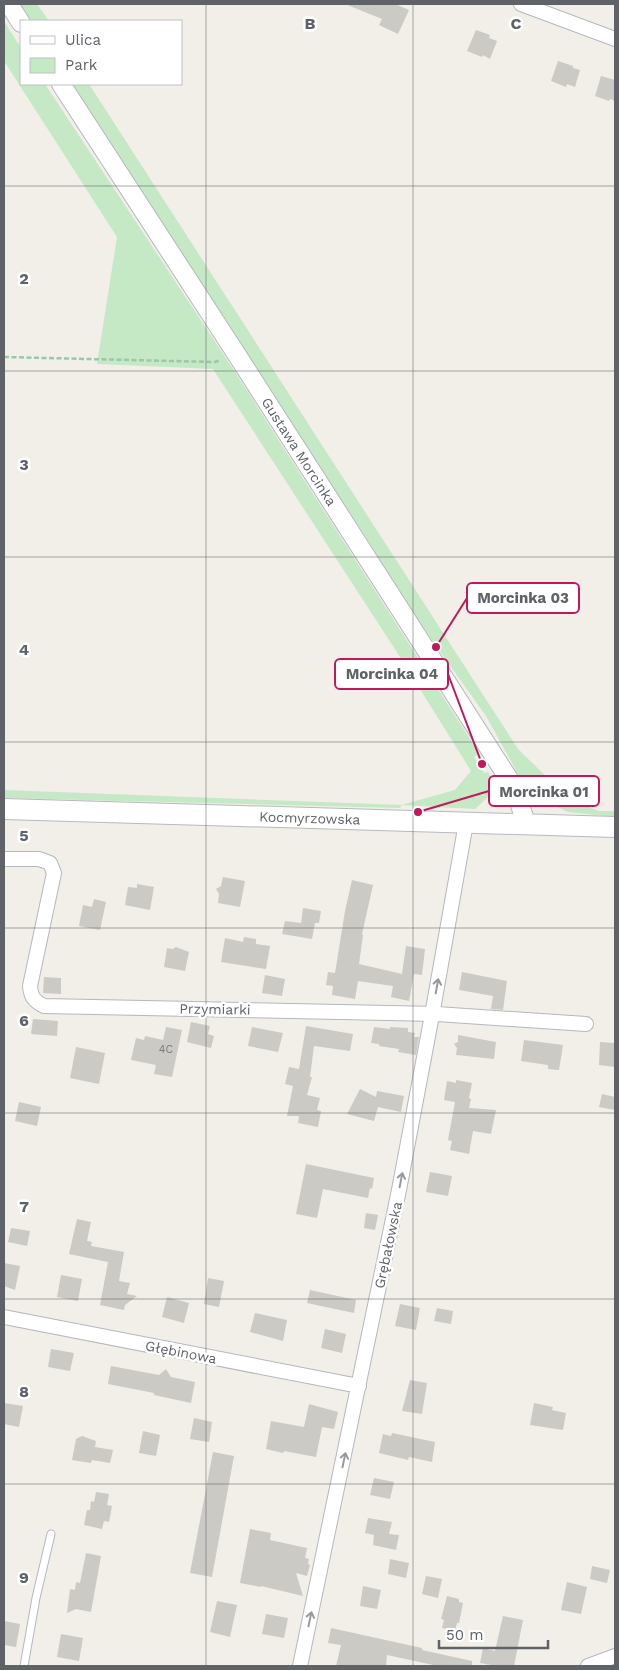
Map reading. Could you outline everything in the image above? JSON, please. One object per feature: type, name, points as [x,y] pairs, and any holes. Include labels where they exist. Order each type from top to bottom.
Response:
[{"type":"main road","name":"Kocmyrzowska","points":[[4,809],[615,827]]},
{"type":"street","points":[[9,4],[20,21]]},
{"type":"street","points":[[521,4],[615,39]]},
{"type":"street","name":"Gustawa Morcinka","points":[[62,85],[514,788],[526,823]]},
{"type":"street","name":"Grębałowska","points":[[300,1666],[399,1190],[466,823]]},
{"type":"street","name":"Przymiarki","points":[[4,859],[39,859],[50,863],[54,873],[30,986],[31,996],[36,1002],[44,1006],[432,1014],[586,1024]]},
{"type":"street","name":"Głębinowa","points":[[4,1317],[359,1386]]},
{"type":"street","points":[[588,1666],[615,1656]]},
{"type":"lane","points":[[24,1666],[36,1598],[51,1534]]},
{"type":"path","points":[[4,357],[215,362],[237,355]]},
{"type":"green space","points":[[19,4],[37,4],[48,20],[29,20]]},
{"type":"green space","points":[[4,21],[20,46],[20,85],[46,85],[235,372],[479,753],[474,757],[484,773],[488,772],[497,789],[475,809],[402,805],[400,808],[4,798],[4,790],[401,805],[455,790],[471,771],[402,660],[213,369],[97,364],[117,237],[4,61]]},
{"type":"green space","points":[[71,85],[90,85],[518,749],[565,795],[598,811],[615,811],[615,817],[568,812],[541,799],[518,774],[486,716],[419,622],[367,539]]},
{"type":"building","points":[[345,4],[395,4],[409,10],[398,34],[379,25],[382,19]]},
{"type":"building","points":[[476,30],[490,35],[489,38],[497,41],[490,59],[467,51]]},
{"type":"building","points":[[558,61],[580,70],[575,87],[567,84],[566,87],[551,81]]},
{"type":"building","points":[[601,76],[615,80],[615,101],[595,96]]},
{"type":"building","points":[[223,877],[245,881],[240,907],[218,903],[219,894],[216,889],[221,886]]},
{"type":"building","points":[[352,880],[373,885],[362,934],[359,964],[402,974],[406,946],[425,949],[422,975],[414,974],[409,1001],[391,997],[393,986],[358,981],[355,999],[332,995],[333,986],[326,985],[328,972],[335,973]]},
{"type":"building","points":[[137,884],[154,887],[150,910],[125,905],[128,887],[137,888]]},
{"type":"building","points":[[94,899],[106,902],[100,930],[79,926],[83,905],[92,907]]},
{"type":"building","points":[[303,908],[321,911],[319,923],[315,923],[312,939],[282,934],[285,921],[301,923]]},
{"type":"building","points":[[244,937],[256,939],[256,944],[270,946],[266,969],[221,962],[225,938],[243,942]]},
{"type":"building","points":[[176,947],[189,952],[185,971],[164,967],[167,948],[173,949]]},
{"type":"building","points":[[462,972],[507,981],[503,1010],[491,1009],[493,996],[459,990]]},
{"type":"building","points":[[265,975],[285,979],[282,996],[262,993]]},
{"type":"building","points":[[44,977],[61,978],[61,994],[43,993]]},
{"type":"building","points":[[33,1019],[58,1021],[57,1036],[31,1034]]},
{"type":"building","points":[[191,1022],[210,1026],[208,1034],[214,1036],[211,1048],[187,1042]]},
{"type":"building","points":[[306,1026],[353,1034],[350,1051],[314,1046],[310,1077],[312,1077],[307,1095],[320,1098],[317,1110],[321,1111],[318,1127],[298,1123],[299,1116],[287,1116],[293,1086],[285,1084],[289,1067],[299,1069]]},
{"type":"building","points":[[166,1027],[182,1030],[172,1077],[154,1074],[156,1065],[131,1060],[136,1038],[144,1040],[145,1036],[163,1040]]},
{"type":"building","points":[[252,1027],[283,1033],[278,1052],[248,1046]]},
{"type":"building","points":[[374,1027],[390,1029],[390,1027],[408,1028],[408,1032],[415,1033],[414,1037],[419,1037],[416,1055],[398,1052],[399,1049],[371,1043]]},
{"type":"building","points":[[458,1035],[496,1042],[494,1059],[456,1055],[457,1048],[454,1044],[458,1042]]},
{"type":"building","points":[[524,1040],[563,1045],[559,1070],[548,1069],[548,1065],[521,1061]]},
{"type":"building","points":[[600,1042],[615,1043],[615,1067],[599,1065]]},
{"type":"building","points":[[76,1047],[105,1053],[99,1084],[70,1078]]},
{"type":"building","points":[[456,1080],[472,1083],[469,1108],[496,1110],[491,1134],[473,1131],[469,1154],[450,1150],[452,1141],[448,1140],[455,1102],[444,1100],[447,1081],[456,1083]]},
{"type":"building","points":[[360,1089],[376,1097],[377,1091],[404,1096],[401,1112],[378,1107],[374,1121],[347,1114]]},
{"type":"building","points":[[602,1094],[615,1097],[615,1110],[599,1107]]},
{"type":"building","points":[[19,1102],[41,1107],[37,1126],[15,1121]]},
{"type":"building","points":[[306,1164],[374,1178],[368,1198],[323,1189],[317,1218],[296,1214]]},
{"type":"building","points":[[430,1172],[452,1176],[448,1196],[426,1192]]},
{"type":"building","points":[[366,1213],[378,1215],[375,1230],[364,1228]]},
{"type":"building","points":[[77,1219],[91,1222],[87,1241],[92,1242],[91,1246],[124,1252],[119,1281],[130,1283],[127,1294],[137,1296],[125,1305],[124,1310],[100,1305],[108,1262],[69,1254]]},
{"type":"building","points":[[11,1228],[30,1231],[27,1246],[8,1242]]},
{"type":"building","points":[[4,1263],[20,1266],[15,1290],[4,1286]]},
{"type":"building","points":[[61,1275],[82,1279],[78,1301],[57,1297]]},
{"type":"building","points":[[208,1278],[224,1281],[219,1307],[204,1304]]},
{"type":"building","points":[[310,1290],[356,1300],[354,1313],[307,1303]]},
{"type":"building","points":[[167,1297],[189,1303],[184,1323],[162,1317]]},
{"type":"building","points":[[400,1304],[420,1308],[416,1330],[395,1326]]},
{"type":"building","points":[[437,1308],[453,1311],[451,1324],[434,1321]]},
{"type":"building","points":[[255,1313],[287,1320],[283,1341],[250,1332]]},
{"type":"building","points":[[325,1329],[346,1334],[342,1353],[321,1348]]},
{"type":"building","points":[[51,1349],[74,1353],[70,1371],[48,1367]]},
{"type":"building","points":[[111,1366],[159,1375],[166,1369],[171,1377],[195,1382],[191,1403],[108,1384]]},
{"type":"building","points":[[410,1380],[427,1383],[422,1414],[402,1411]]},
{"type":"building","points":[[4,1403],[23,1406],[19,1427],[4,1424]]},
{"type":"building","points":[[534,1403],[553,1407],[552,1410],[566,1413],[563,1430],[530,1425]]},
{"type":"building","points":[[309,1404],[338,1412],[334,1429],[322,1427],[316,1457],[266,1449],[271,1421],[304,1427]]},
{"type":"building","points":[[194,1418],[212,1422],[209,1442],[190,1439]]},
{"type":"building","points":[[143,1431],[160,1435],[156,1456],[139,1453]]},
{"type":"building","points":[[392,1433],[435,1442],[432,1462],[409,1457],[408,1460],[379,1453],[383,1434],[391,1436]]},
{"type":"building","points":[[82,1436],[96,1441],[95,1447],[113,1450],[110,1463],[92,1460],[91,1463],[72,1460],[76,1439]]},
{"type":"building","points":[[213,1452],[234,1456],[212,1577],[190,1573]]},
{"type":"building","points":[[374,1478],[394,1482],[390,1499],[370,1495]]},
{"type":"building","points":[[96,1492],[109,1494],[107,1505],[112,1506],[109,1522],[104,1521],[102,1529],[84,1525],[87,1510],[90,1510],[91,1501],[94,1502]]},
{"type":"building","points":[[368,1518],[392,1522],[389,1534],[399,1535],[396,1550],[373,1545],[374,1535],[365,1533]]},
{"type":"building","points":[[250,1529],[271,1533],[270,1540],[307,1548],[305,1558],[309,1559],[308,1564],[310,1565],[307,1576],[296,1573],[303,1596],[240,1583]]},
{"type":"building","points":[[86,1553],[101,1556],[91,1612],[76,1609],[67,1613],[70,1589],[75,1590],[76,1582],[80,1583]]},
{"type":"building","points":[[390,1559],[409,1563],[406,1578],[388,1574]]},
{"type":"building","points":[[592,1566],[610,1570],[607,1583],[590,1579]]},
{"type":"building","points":[[426,1576],[442,1579],[438,1598],[422,1594]]},
{"type":"building","points":[[567,1582],[587,1587],[581,1614],[561,1610]]},
{"type":"building","points":[[363,1586],[381,1590],[377,1609],[360,1606]]},
{"type":"building","points":[[447,1596],[459,1599],[459,1602],[463,1603],[459,1623],[457,1623],[455,1631],[442,1628],[444,1620],[441,1619]]},
{"type":"building","points":[[217,1601],[237,1605],[230,1637],[210,1632]]},
{"type":"building","points":[[266,1614],[288,1618],[284,1638],[262,1634]]},
{"type":"building","points":[[503,1616],[523,1620],[514,1666],[496,1666],[480,1663],[483,1648],[495,1651]]},
{"type":"building","points":[[4,1621],[20,1624],[16,1647],[4,1645]]},
{"type":"building","points":[[331,1628],[472,1661],[472,1666],[438,1666],[387,1655],[386,1666],[336,1666],[341,1645],[328,1643]]},
{"type":"building","points":[[61,1634],[83,1638],[79,1661],[57,1657]]},
{"type":"place","name":"Morcinka 03","points":[[436,647]]},
{"type":"place","name":"Morcinka 04","points":[[482,764]]},
{"type":"place","name":"Morcinka 01","points":[[418,812]]}]
